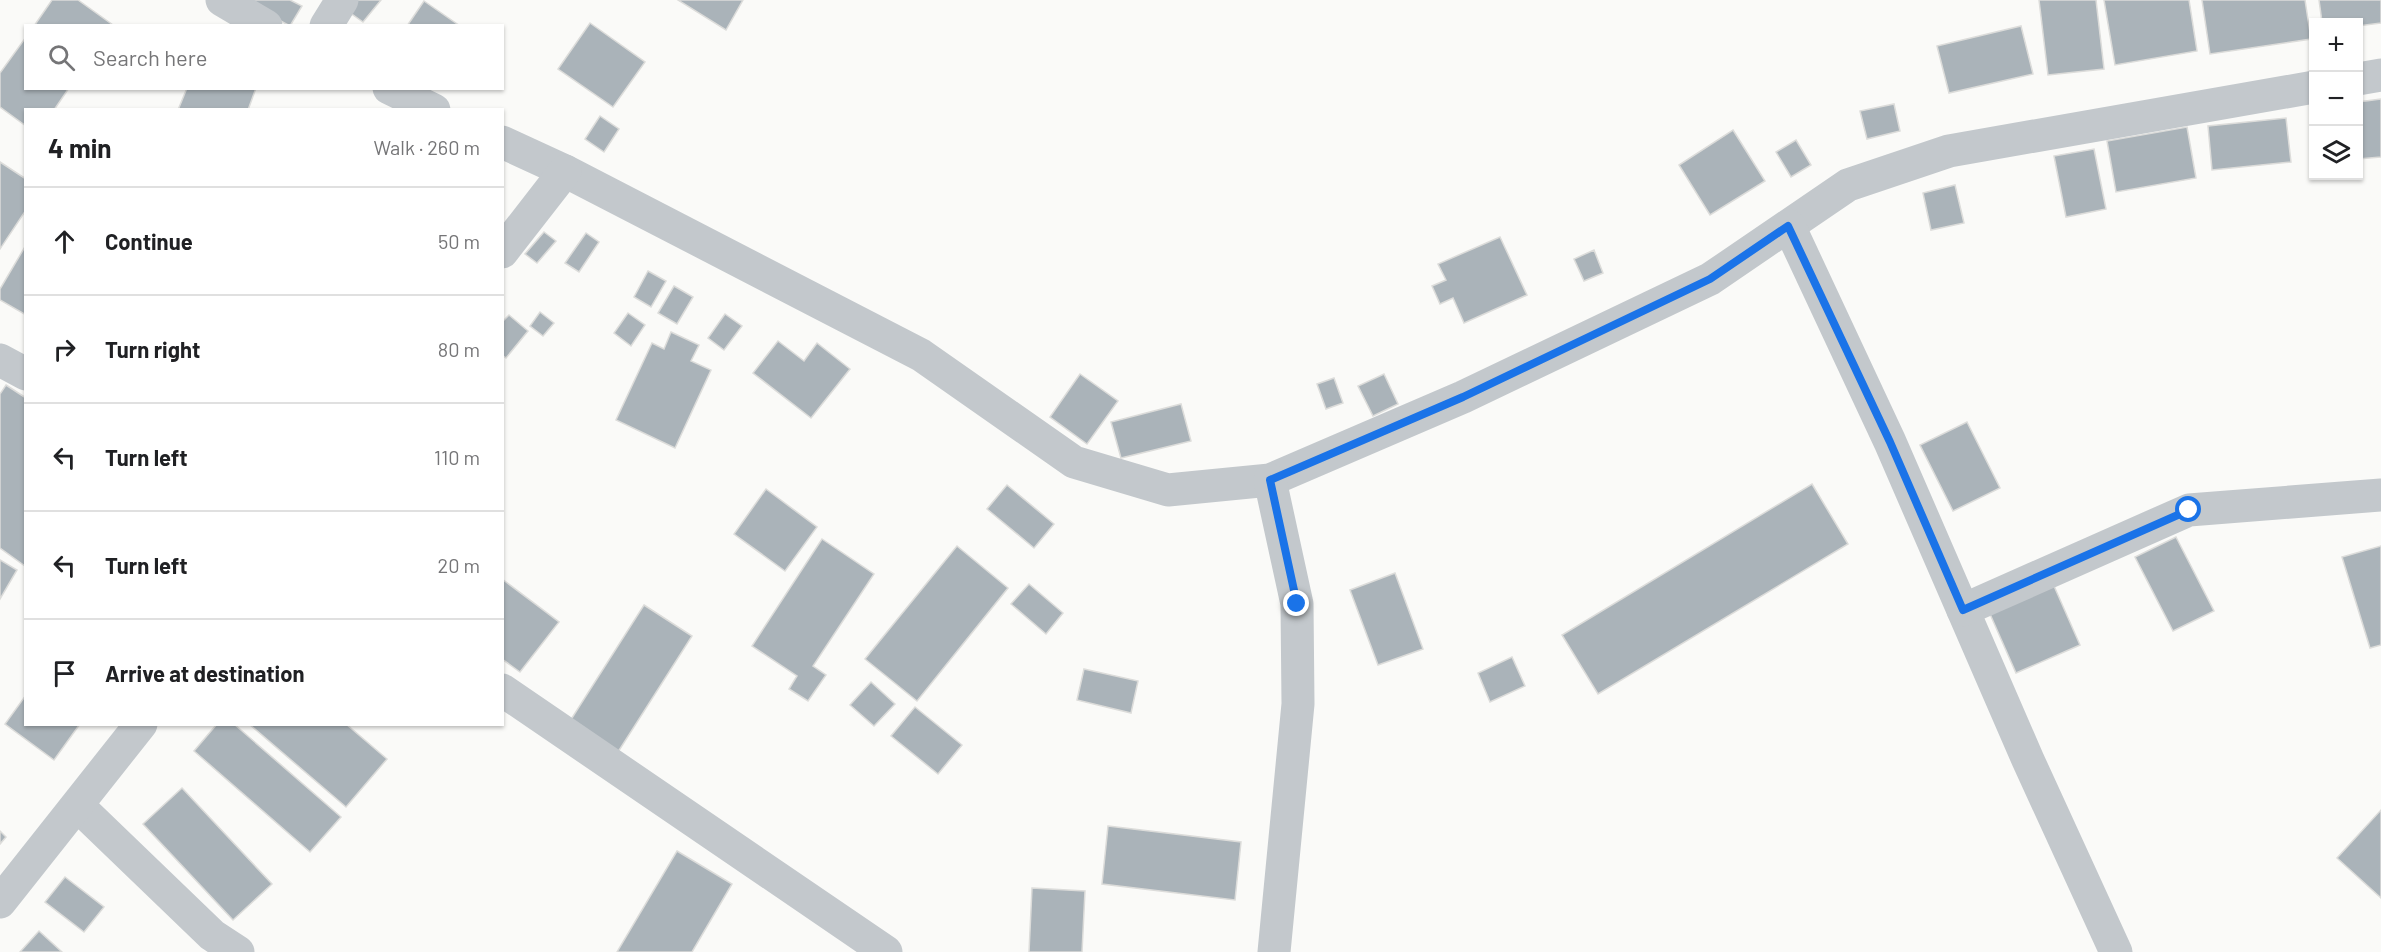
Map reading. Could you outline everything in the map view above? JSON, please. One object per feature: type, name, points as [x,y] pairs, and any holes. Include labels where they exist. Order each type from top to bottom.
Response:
[{"type":"street","points":[[222,0],[263,24]]},
{"type":"street","points":[[327,24],[342,0]]},
{"type":"street","points":[[2363,78],[2381,75]]},
{"type":"street","points":[[504,143],[565,171],[921,355],[1074,462],[1168,490],[1270,480],[1463,397],[1710,279],[1848,185],[1948,151],[2309,88]]},
{"type":"street","points":[[393,90],[430,108]]},
{"type":"street","points":[[504,249],[565,171]]},
{"type":"street","points":[[1788,226],[1890,442],[2116,952]]},
{"type":"street","points":[[0,360],[24,373]]},
{"type":"street","points":[[1270,480],[1297,604],[1299,704],[1274,952]]},
{"type":"street","points":[[1963,610],[2189,510],[2381,495]]},
{"type":"street","points":[[504,691],[886,952]]},
{"type":"street","points":[[0,902],[139,726]]},
{"type":"street","points":[[78,806],[212,935],[238,952]]},
{"type":"building","points":[[52,0],[78,0],[112,24],[35,24]]},
{"type":"building","points":[[242,0],[290,0],[302,6],[291,24],[286,24]]},
{"type":"building","points":[[348,0],[381,0],[363,22],[342,7]]},
{"type":"building","points":[[678,0],[743,0],[726,30]]},
{"type":"building","points":[[2039,0],[2096,0],[2104,69],[2048,75]]},
{"type":"building","points":[[2104,0],[2189,0],[2197,51],[2115,65]]},
{"type":"building","points":[[2202,0],[2305,0],[2309,39],[2210,54]]},
{"type":"building","points":[[2319,0],[2381,0],[2381,23],[2363,25],[2363,18],[2321,18]]},
{"type":"building","points":[[424,1],[457,24],[408,24]]},
{"type":"building","points":[[590,23],[645,62],[613,107],[558,69]]},
{"type":"building","points":[[2021,26],[2033,74],[1949,93],[1937,46]]},
{"type":"building","points":[[24,40],[24,90],[68,90],[55,108],[24,108],[24,125],[0,107],[0,73]]},
{"type":"building","points":[[186,90],[255,90],[249,108],[179,108]]},
{"type":"building","points":[[2381,99],[2381,157],[2363,159],[2363,101]]},
{"type":"building","points":[[1894,104],[1900,131],[1867,139],[1860,111]]},
{"type":"building","points":[[600,116],[619,129],[604,152],[585,139]]},
{"type":"building","points":[[2286,118],[2291,162],[2212,170],[2208,126]]},
{"type":"building","points":[[2187,127],[2196,178],[2116,192],[2107,141]]},
{"type":"building","points":[[1733,130],[1765,181],[1710,215],[1679,165]]},
{"type":"building","points":[[1796,140],[1811,165],[1791,177],[1776,152]]},
{"type":"building","points":[[2094,149],[2106,209],[2066,217],[2054,156]]},
{"type":"building","points":[[0,162],[24,178],[24,213],[0,249]]},
{"type":"building","points":[[1955,185],[1964,223],[1931,230],[1923,193]]},
{"type":"building","points":[[544,232],[556,241],[537,263],[525,254]]},
{"type":"building","points":[[586,233],[599,242],[579,272],[565,263]]},
{"type":"building","points":[[1500,237],[1527,295],[1464,323],[1453,298],[1440,304],[1432,286],[1446,280],[1438,264]]},
{"type":"building","points":[[24,248],[24,314],[0,300],[0,289]]},
{"type":"building","points":[[1594,250],[1603,273],[1584,281],[1574,259]]},
{"type":"building","points":[[648,271],[666,281],[651,307],[634,297]]},
{"type":"building","points":[[674,286],[693,297],[677,324],[658,313]]},
{"type":"building","points":[[540,312],[554,323],[543,336],[530,326]]},
{"type":"building","points":[[628,313],[645,325],[631,346],[614,333]]},
{"type":"building","points":[[725,314],[742,326],[724,350],[708,338]]},
{"type":"building","points":[[509,315],[528,331],[506,358],[504,356],[504,320]]},
{"type":"building","points":[[671,332],[699,345],[691,361],[711,370],[675,448],[616,420],[652,343],[664,349]]},
{"type":"building","points":[[778,341],[804,361],[817,343],[850,369],[811,418],[753,373]]},
{"type":"building","points":[[1080,374],[1118,401],[1087,444],[1050,417]]},
{"type":"building","points":[[1384,374],[1398,404],[1373,416],[1358,386]]},
{"type":"building","points":[[1334,378],[1343,403],[1326,409],[1317,384]]},
{"type":"building","points":[[6,385],[24,397],[24,565],[0,548],[0,394]]},
{"type":"building","points":[[1181,404],[1191,441],[1121,458],[1111,422]]},
{"type":"building","points":[[1967,422],[2000,488],[1953,511],[1920,445]]},
{"type":"building","points":[[1812,484],[1848,544],[1598,694],[1562,635]]},
{"type":"building","points":[[1007,485],[1054,524],[1034,548],[987,509]]},
{"type":"building","points":[[766,489],[817,527],[785,571],[734,534]]},
{"type":"building","points":[[2176,537],[2214,611],[2173,631],[2135,557]]},
{"type":"building","points":[[822,539],[874,574],[813,666],[826,675],[808,701],[789,689],[797,676],[752,646]]},
{"type":"building","points":[[957,546],[1008,588],[917,701],[865,659]]},
{"type":"building","points":[[2381,546],[2381,645],[2370,648],[2342,557]]},
{"type":"building","points":[[0,560],[17,570],[0,599]]},
{"type":"building","points":[[1395,573],[1423,649],[1378,665],[1350,590]]},
{"type":"building","points":[[504,581],[559,622],[520,672],[504,660]]},
{"type":"building","points":[[1029,584],[1063,613],[1046,634],[1011,604]]},
{"type":"building","points":[[2054,586],[2080,645],[2016,673],[1990,614]]},
{"type":"building","points":[[644,605],[692,636],[618,752],[570,721]]},
{"type":"building","points":[[1512,657],[1525,686],[1490,702],[1478,673]]},
{"type":"building","points":[[1084,669],[1138,681],[1131,713],[1077,700]]},
{"type":"building","points":[[871,682],[895,704],[874,726],[850,705]]},
{"type":"building","points":[[24,698],[24,726],[79,726],[54,760],[5,724]]},
{"type":"building","points":[[915,707],[962,745],[938,774],[891,736]]},
{"type":"building","points":[[215,726],[236,726],[341,817],[310,852],[194,751]]},
{"type":"building","points":[[251,726],[348,726],[387,759],[346,807]]},
{"type":"building","points":[[182,788],[272,884],[233,920],[143,824]]},
{"type":"building","points":[[2381,810],[2381,898],[2337,858]]},
{"type":"building","points":[[1108,826],[1241,842],[1235,900],[1102,884]]},
{"type":"building","points":[[0,831],[6,837],[0,844]]},
{"type":"building","points":[[677,851],[732,884],[692,952],[617,952]]},
{"type":"building","points":[[65,877],[104,907],[84,932],[45,902]]},
{"type":"building","points":[[1032,888],[1085,891],[1082,952],[1029,952]]},
{"type":"building","points":[[39,931],[62,952],[20,952]]},
{"type":"route","points":[[1297,604],[1270,480],[1463,397],[1710,279],[1788,226],[1890,442],[1963,610],[2189,510]]}]
